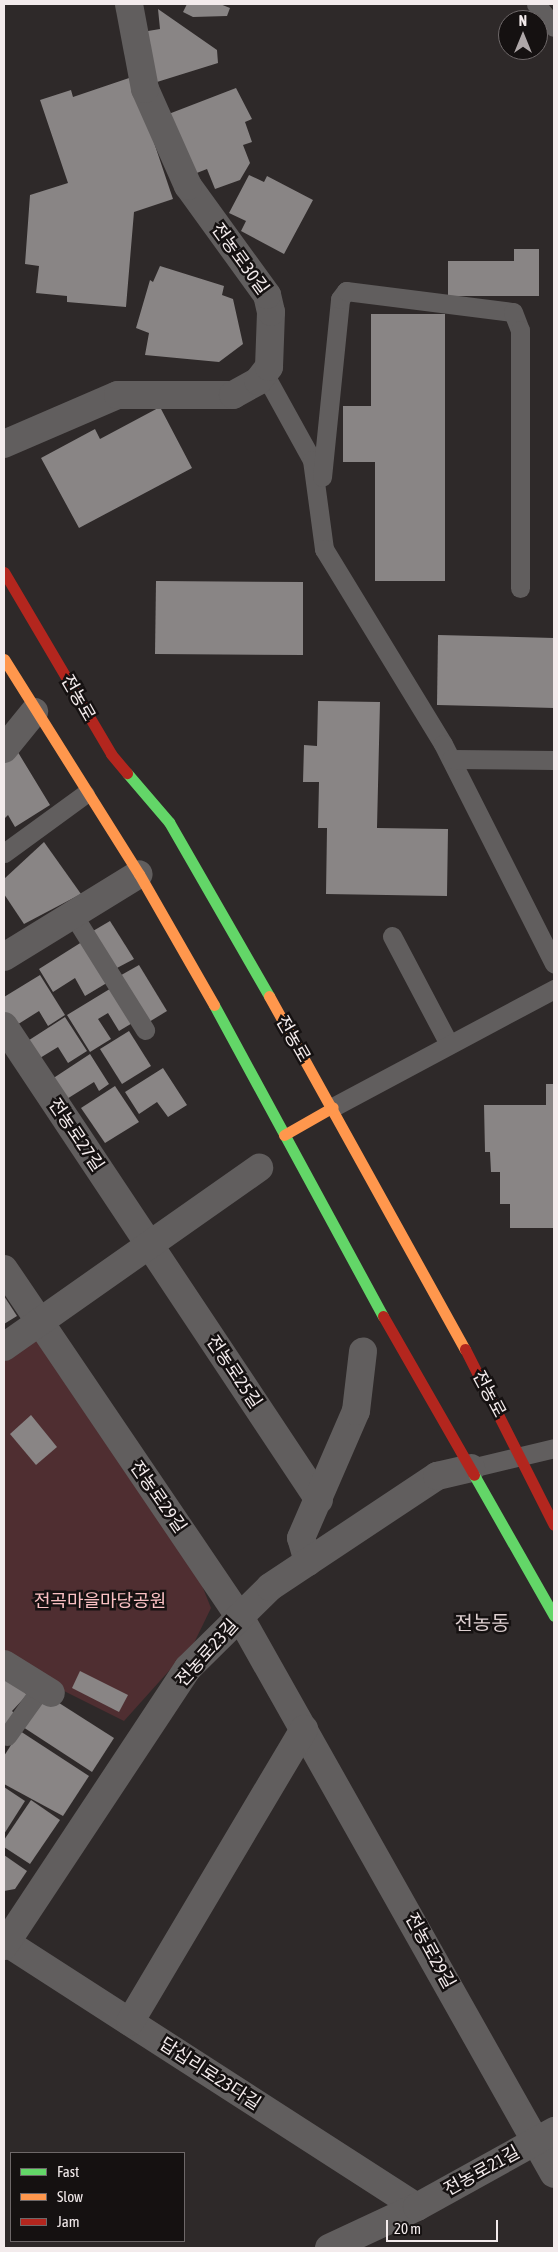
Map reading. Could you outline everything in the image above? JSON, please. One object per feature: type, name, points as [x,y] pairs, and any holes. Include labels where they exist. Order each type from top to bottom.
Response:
[{"type":"main road","name":"전농로","points":[[4,572],[111,754],[169,822],[333,1107],[521,1456],[554,1525]]},
{"type":"main road","points":[[4,659],[34,712],[85,794],[139,874],[554,1616]]},
{"type":"main road","points":[[284,1135],[333,1107]]},
{"type":"street","name":"전농로30길","points":[[129,4],[145,90],[188,186],[267,295],[270,356],[265,375]]},
{"type":"street","points":[[4,444],[118,395],[232,394],[265,375]]},
{"type":"street","points":[[4,749],[34,712]]},
{"type":"street","points":[[4,957],[72,913],[139,874]]},
{"type":"street","name":"전농로27길","points":[[4,1026],[149,1243]]},
{"type":"street","points":[[4,1347],[36,1321],[259,1168]]},
{"type":"street","name":"전농로25길","points":[[149,1243],[319,1500]]},
{"type":"street","name":"전농로29길","points":[[4,1269],[36,1321],[240,1617],[304,1729],[545,2136],[554,2174]]},
{"type":"street","points":[[308,1562],[301,1538],[356,1411],[363,1351]]},
{"type":"street","name":"전농로23길","points":[[5,1943],[188,1668],[270,1587],[437,1476],[471,1468]]},
{"type":"street","points":[[4,1664],[47,1690]]},
{"type":"street","points":[[130,2022],[304,1729]]},
{"type":"street","name":"답십리로23다길","points":[[5,1943],[417,2207]]},
{"type":"street","name":"전농로21길","points":[[329,2248],[417,2207],[545,2136]]},
{"type":"lane","points":[[536,4],[554,27]]},
{"type":"lane","points":[[319,502],[339,304],[346,290],[513,312],[520,330],[520,588]]},
{"type":"lane","points":[[265,375],[304,440],[319,502],[324,549],[450,759],[554,964]]},
{"type":"lane","points":[[450,759],[554,760]]},
{"type":"lane","points":[[4,853],[85,794]]},
{"type":"lane","points":[[72,913],[145,1030]]},
{"type":"lane","points":[[392,936],[448,1044]]},
{"type":"lane","points":[[333,1107],[554,989]]},
{"type":"lane","points":[[471,1468],[554,1448]]},
{"type":"lane","points":[[7,1736],[47,1690]]},
{"type":"green space","name":"전곡마을마당공원","points":[[33,1333],[199,1578],[211,1608],[194,1643],[124,1721],[48,1683],[4,1654],[4,1356]]},
{"type":"building","points":[[187,4],[220,4],[230,8],[227,16],[193,17],[183,12]]},
{"type":"building","points":[[158,9],[217,50],[218,63],[157,82],[142,32],[160,29]]},
{"type":"building","points":[[132,77],[173,199],[134,212],[126,307],[67,302],[67,296],[36,293],[39,266],[25,264],[30,195],[68,183],[40,100],[71,90],[73,97]]},
{"type":"building","points":[[236,88],[252,119],[245,122],[252,142],[243,145],[250,163],[240,180],[215,189],[207,169],[189,176],[166,115]]},
{"type":"building","points":[[249,175],[264,182],[267,176],[313,200],[284,254],[241,231],[246,221],[229,213]]},
{"type":"building","points":[[514,249],[539,249],[539,296],[448,296],[448,261],[514,261]]},
{"type":"building","points":[[160,266],[224,286],[222,295],[233,299],[243,344],[219,362],[145,355],[149,333],[136,328],[150,280],[153,282]]},
{"type":"building","points":[[371,314],[445,314],[445,581],[375,581],[375,462],[343,462],[343,406],[371,406]]},
{"type":"building","points":[[160,407],[192,468],[79,528],[41,458],[95,429],[100,439]]},
{"type":"building","points":[[156,581],[303,582],[303,655],[155,654]]},
{"type":"building","points":[[438,635],[554,638],[554,708],[437,705]]},
{"type":"building","points":[[318,701],[380,702],[377,828],[448,829],[447,896],[326,894],[327,828],[318,828],[319,782],[303,782],[304,745],[317,746]]},
{"type":"building","points":[[16,749],[50,805],[15,827],[8,815],[4,819],[4,756]]},
{"type":"building","points":[[44,842],[81,894],[24,924],[4,894],[4,879]]},
{"type":"building","points":[[110,921],[134,959],[115,969],[93,931]]},
{"type":"building","points":[[85,940],[110,981],[85,996],[75,978],[53,992],[39,969]]},
{"type":"building","points":[[139,965],[167,1011],[144,1025],[116,978]]},
{"type":"building","points":[[40,975],[65,1015],[48,1026],[39,1011],[12,1028],[4,1015],[4,997]]},
{"type":"building","points":[[113,987],[134,1022],[119,1031],[108,1013],[98,1019],[111,1039],[90,1052],[67,1015]]},
{"type":"building","points":[[65,1017],[87,1051],[68,1063],[58,1047],[35,1061],[23,1044]]},
{"type":"building","points":[[129,1031],[151,1066],[122,1084],[100,1049]]},
{"type":"building","points":[[90,1054],[109,1084],[99,1091],[94,1082],[62,1102],[49,1081]]},
{"type":"building","points":[[163,1068],[187,1105],[168,1117],[157,1102],[139,1114],[125,1092]]},
{"type":"building","points":[[546,1084],[554,1084],[554,1228],[510,1228],[510,1204],[500,1204],[500,1172],[491,1172],[490,1152],[485,1152],[484,1105],[546,1105]]},
{"type":"building","points":[[115,1086],[139,1122],[105,1143],[81,1108]]},
{"type":"building","points":[[4,1296],[17,1316],[4,1324]]},
{"type":"building","points":[[31,1415],[57,1447],[36,1465],[10,1434]]},
{"type":"building","points":[[4,1669],[27,1695],[12,1711],[19,1718],[4,1731]]},
{"type":"building","points":[[80,1671],[128,1695],[119,1712],[72,1688]]},
{"type":"building","points":[[45,1694],[114,1738],[92,1772],[23,1727]]},
{"type":"building","points":[[20,1731],[89,1776],[63,1816],[4,1784],[4,1756]]},
{"type":"building","points":[[4,1787],[25,1801],[4,1834]]},
{"type":"building","points":[[31,1800],[60,1820],[30,1864],[4,1847],[4,1840]]},
{"type":"building","points":[[4,1855],[27,1871],[15,1889],[4,1891]]},
{"type":"traffic: fast","points":[[127,773],[169,822],[269,996]]},
{"type":"traffic: fast","points":[[214,1005],[383,1316]]},
{"type":"traffic: fast","points":[[474,1475],[554,1616]]},
{"type":"traffic: slow","points":[[4,659],[139,874],[214,1005]]},
{"type":"traffic: slow","points":[[269,996],[465,1349]]},
{"type":"traffic: slow","points":[[284,1135],[333,1107]]},
{"type":"traffic: jam","points":[[4,572],[111,754],[127,773]]},
{"type":"traffic: jam","points":[[383,1316],[474,1475]]},
{"type":"traffic: jam","points":[[465,1349],[554,1525]]},
{"type":"district","name":"전농동","points":[[482,1622]]}]
